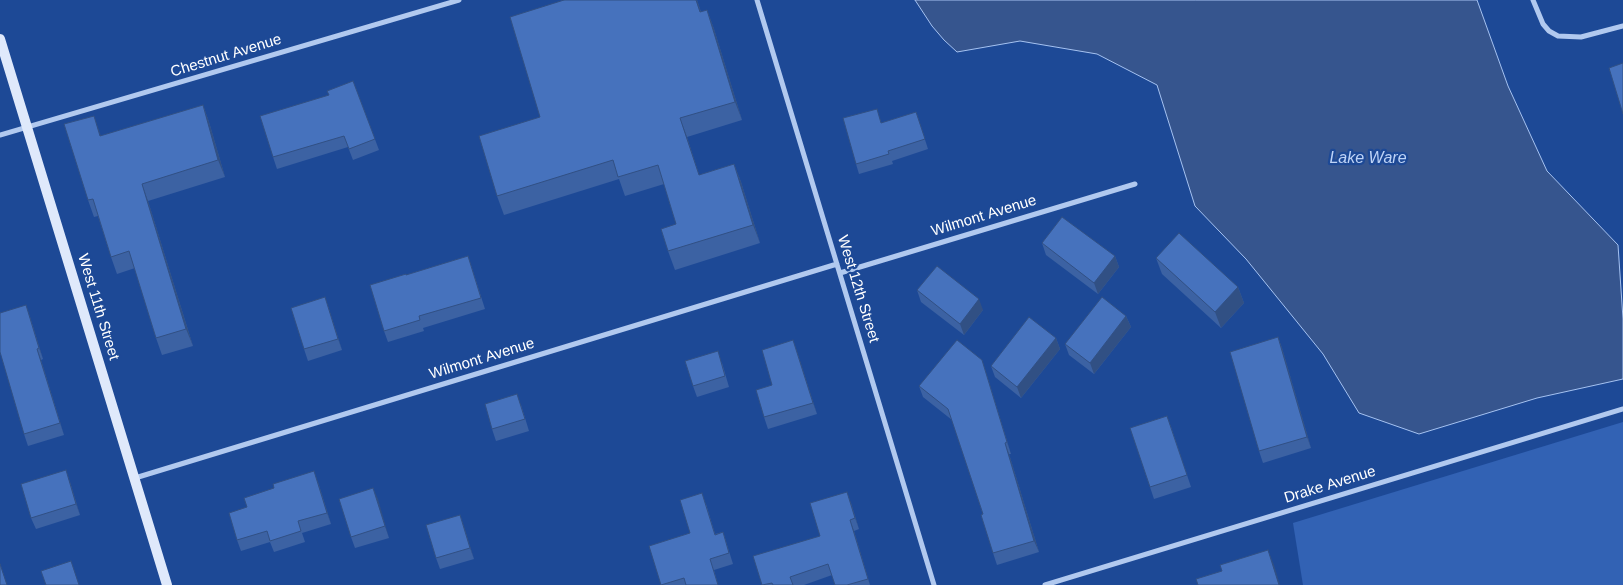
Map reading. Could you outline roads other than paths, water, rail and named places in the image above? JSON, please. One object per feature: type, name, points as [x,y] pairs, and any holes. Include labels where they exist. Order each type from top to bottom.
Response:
[{"type":"main road","name":"West 11th Street","points":[[0,39],[167,585]]},
{"type":"street","name":"Chestnut Avenue","points":[[0,135],[459,0]]},
{"type":"street","name":"West 12th Street","points":[[757,0],[934,585]]},
{"type":"street","points":[[1533,0],[1542,24],[1558,36],[1581,37],[1623,26]]},
{"type":"street","name":"Wilmont Avenue","points":[[840,273],[1135,184]]},
{"type":"street","name":"Wilmont Avenue","points":[[135,478],[837,264]]},
{"type":"street","name":"Drake Avenue","points":[[1045,585],[1623,409]]},
{"type":"water","name":"Lake Ware","points":[[915,0],[1477,0],[1508,86],[1547,171],[1618,245],[1623,319],[1623,379],[1537,398],[1419,434],[1359,413],[1323,354],[1246,259],[1195,206],[1157,85],[1097,54],[1020,41],[957,52],[932,26]]}]
